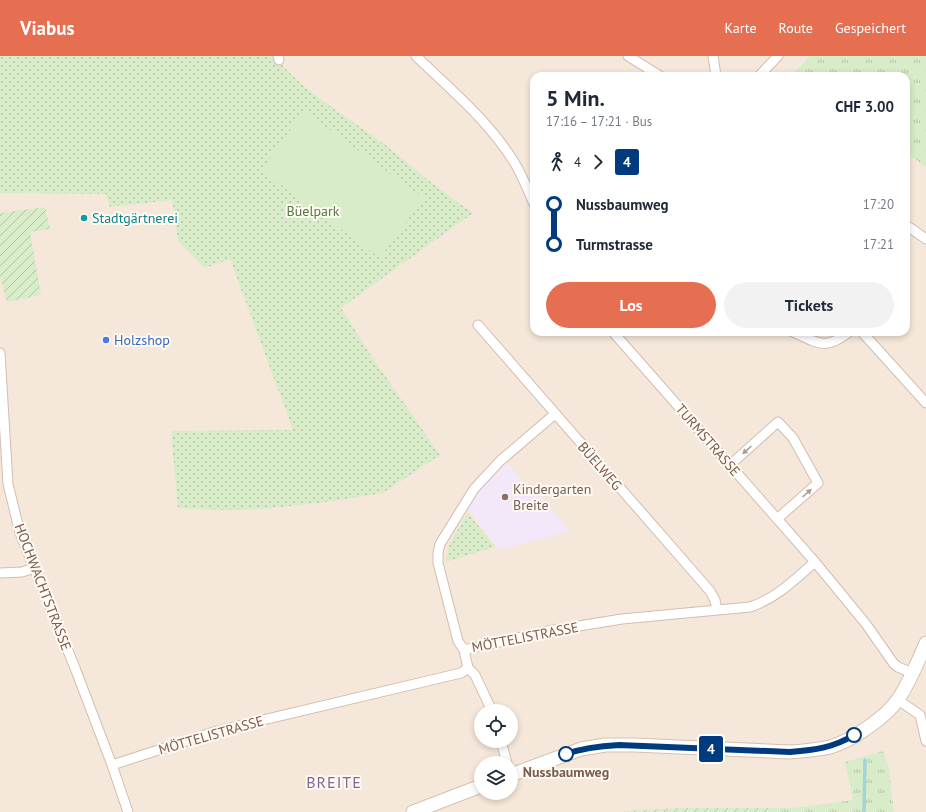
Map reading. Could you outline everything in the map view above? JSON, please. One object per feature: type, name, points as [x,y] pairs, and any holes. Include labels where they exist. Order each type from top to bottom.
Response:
[{"type":"main road","points":[[518,769],[581,749],[605,746],[634,745],[790,752],[831,747],[844,741],[882,717],[898,700],[906,687],[926,643]]},
{"type":"main road","points":[[413,812],[474,789]]},
{"type":"street","points":[[416,56],[484,122],[500,141],[515,162],[530,195]]},
{"type":"street","points":[[628,56],[654,72]]},
{"type":"street","points":[[713,56],[715,72]]},
{"type":"street","points":[[763,72],[778,56]]},
{"type":"street","points":[[910,228],[926,239]]},
{"type":"street","name":"BÜELWEG","points":[[478,325],[710,591],[715,600],[717,610]]},
{"type":"street","name":"TURMSTRASSE","points":[[616,336],[815,562],[866,624],[894,664],[912,673]]},
{"type":"street","points":[[802,336],[817,343],[828,344],[838,341],[844,336]]},
{"type":"street","points":[[866,336],[926,403]]},
{"type":"street","name":"HOCHWACHTSTRASSE","points":[[0,353],[8,484],[20,533],[75,668],[112,765],[128,812]]},
{"type":"street","points":[[464,650],[458,640],[438,563],[440,544],[474,489],[500,461],[555,414]]},
{"type":"street","points":[[730,465],[778,422],[793,438],[818,483],[778,519]]},
{"type":"street","name":"MÖTTELISTRASSE","points":[[112,765],[218,731],[462,673],[468,668],[464,650],[548,631],[622,619],[750,607],[763,603],[778,594],[815,562]]},
{"type":"street","points":[[0,573],[22,572],[34,568]]},
{"type":"street","points":[[468,668],[475,675],[489,704]]},
{"type":"street","points":[[898,700],[923,714],[926,741]]},
{"type":"shaded area","points":[[0,56],[926,56],[926,812],[894,812],[889,767],[883,751],[853,800],[800,807],[774,808],[774,812],[0,812]]},
{"type":"shaded area","name":"Kindergarten Breite","points":[[503,458],[531,491],[534,489],[570,531],[499,550],[465,504]]},
{"type":"green space","name":"Büelpark","points":[[0,56],[278,56],[282,65],[306,88],[339,113],[379,140],[441,190],[473,213],[341,308],[372,357],[440,455],[383,493],[327,502],[263,509],[221,510],[178,508],[171,431],[293,430],[230,259],[205,268],[178,241],[172,200],[110,207],[106,194],[0,193]]},
{"type":"green space","points":[[810,56],[926,56],[926,167],[910,156],[910,72],[795,72]]},
{"type":"green space","points":[[304,111],[424,198],[380,258],[261,170]]},
{"type":"green space","points":[[45,207],[50,229],[30,232],[41,295],[7,302],[0,277],[0,213]]},
{"type":"green space","points":[[468,513],[495,547],[446,562],[449,544]]},
{"type":"green space","points":[[883,751],[889,767],[894,812],[774,812],[774,808],[800,807],[853,800],[845,762]]},
{"type":"green space","points":[[683,808],[774,808],[774,812],[622,812]]},
{"type":"waterway","points":[[864,812],[865,760]]},
{"type":"bus line","name":"4","points":[[566,754],[581,749],[619,745],[790,752],[831,747],[854,735]]},
{"type":"place","name":"Stadtgärtnerei","points":[[84,218]]},
{"type":"place","name":"Holzshop","points":[[106,340]]},
{"type":"place","name":"Kindergarten Breite","points":[[505,497]]},
{"type":"place","name":"Nussbaumweg","points":[[566,754]]},
{"type":"district","name":"BREITE","points":[[334,782]]}]
